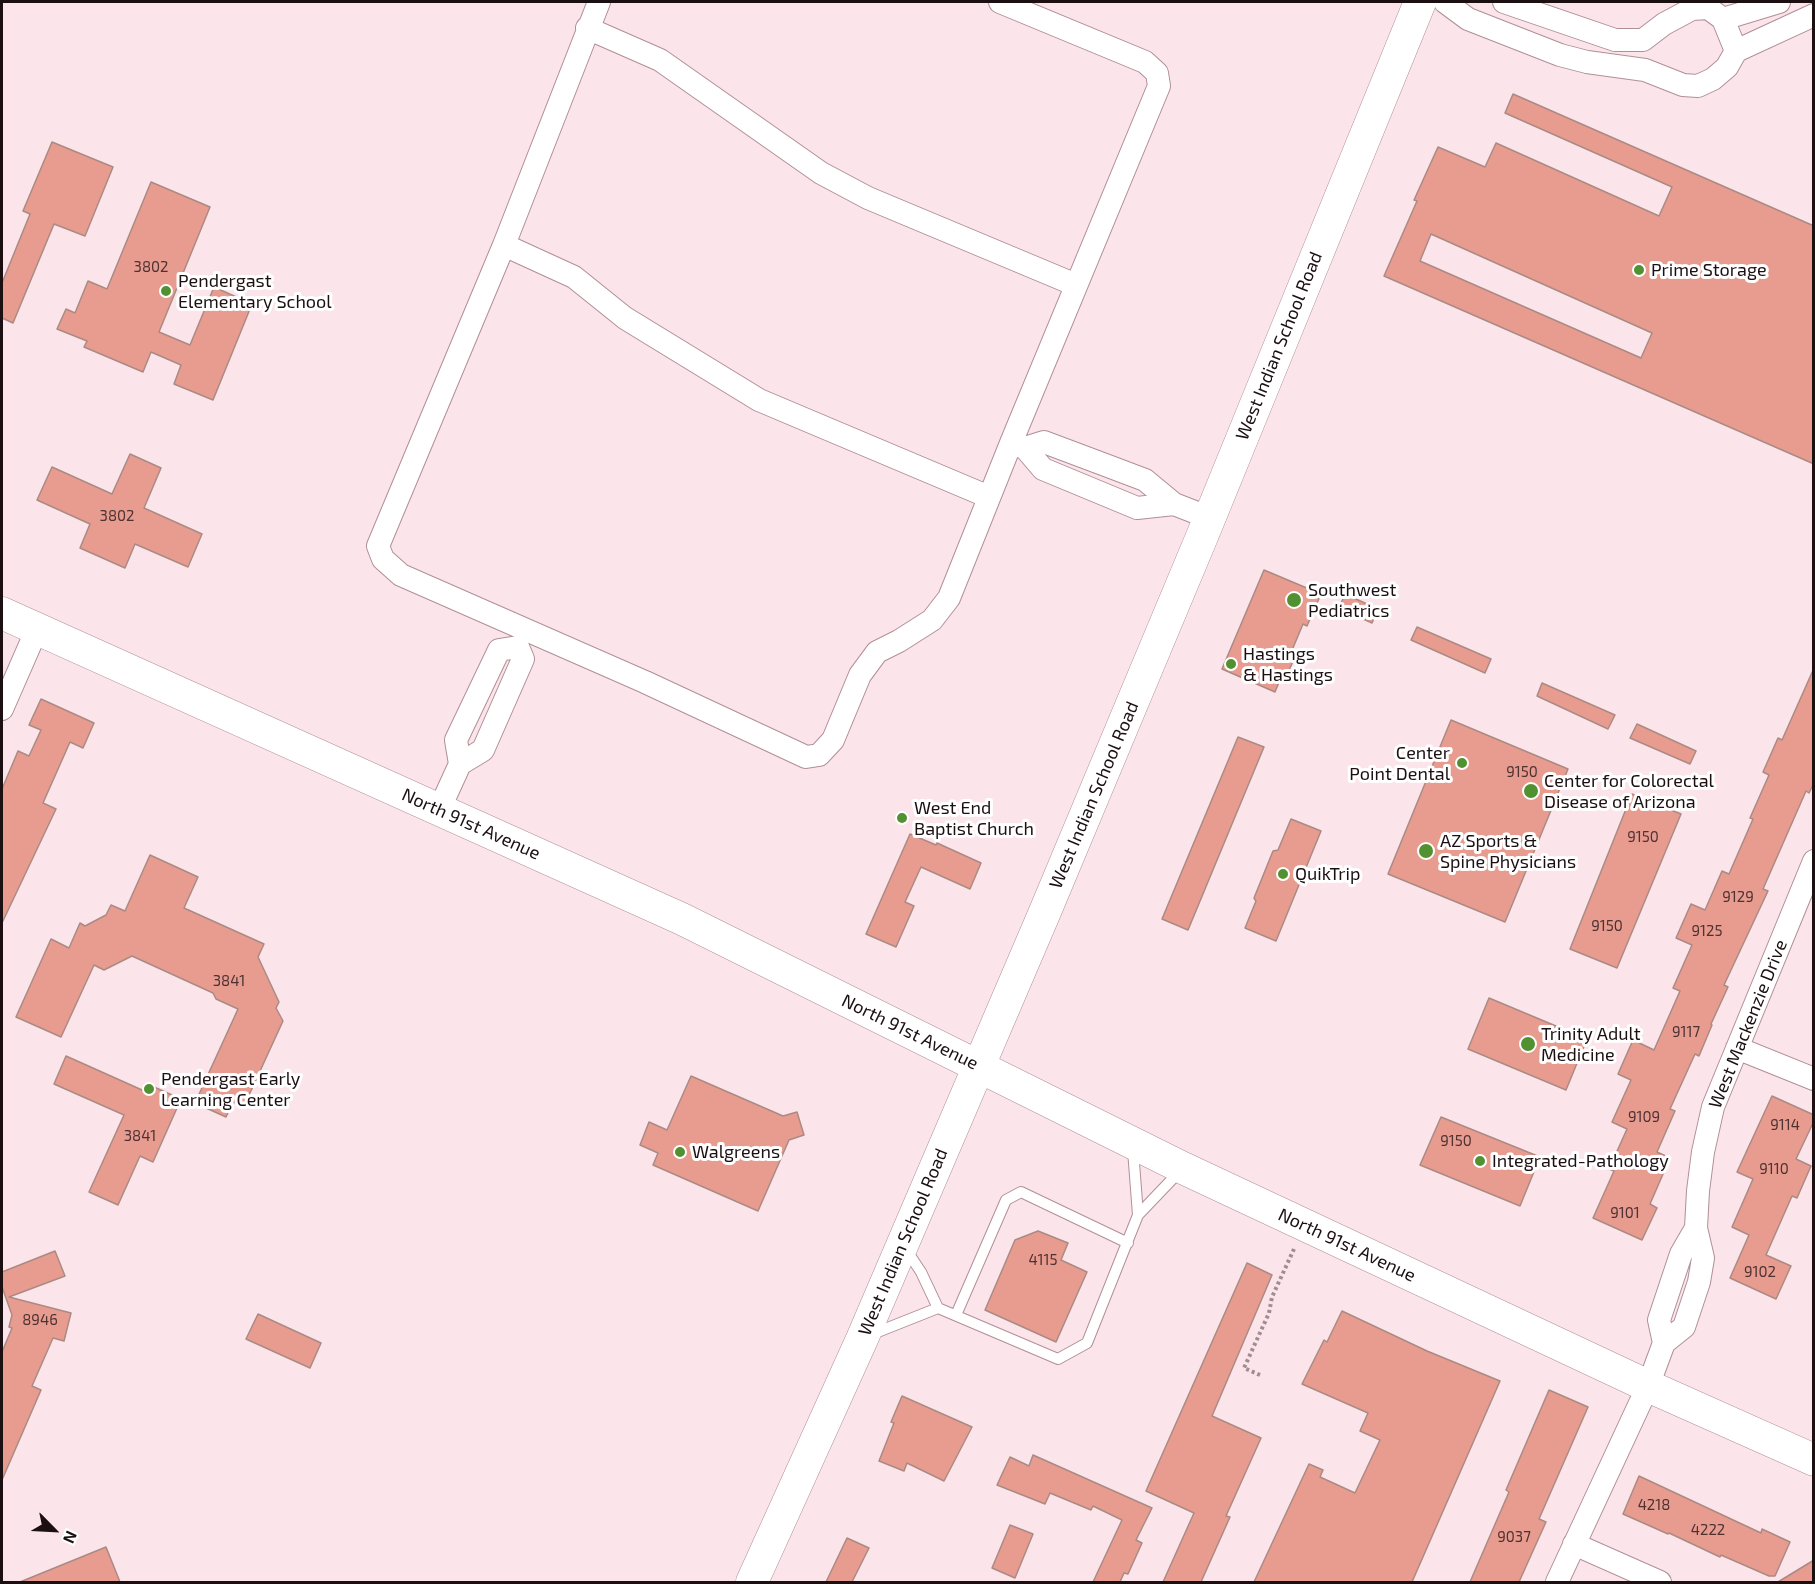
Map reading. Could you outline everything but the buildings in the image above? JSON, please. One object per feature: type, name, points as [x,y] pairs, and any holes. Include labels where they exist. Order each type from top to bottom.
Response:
[{"type":"main road","name":"West Indian School Road","points":[[752,1582],[862,1339],[979,1065],[1210,518],[1420,2]]},
{"type":"main road","name":"North 91st Avenue","points":[[2,613],[682,920],[979,1065],[1183,1168],[1648,1386],[1814,1460]]},
{"type":"street","points":[[599,2],[504,245],[378,546],[383,559],[401,575],[523,638],[806,757],[819,754],[833,740],[860,675],[877,652],[932,620],[949,598],[989,497],[1018,446],[1076,285],[1159,86],[1157,73],[1145,62],[1000,2]]},
{"type":"street","points":[[1445,2],[1468,19],[1560,55],[1587,62],[1645,70],[1683,85],[1698,86],[1713,79],[1727,67],[1736,51],[1814,15]]},
{"type":"street","points":[[1504,2],[1616,40],[1643,40],[1664,24],[1692,9],[1708,8],[1723,19],[1736,51]]},
{"type":"street","points":[[1723,19],[1779,2]]},
{"type":"street","points":[[587,28],[660,60],[821,173],[868,198],[1076,285]]},
{"type":"street","points":[[504,245],[574,277],[625,318],[759,400],[989,497]]},
{"type":"street","points":[[1018,446],[1044,442],[1146,480],[1174,504],[1210,518]]},
{"type":"street","points":[[1018,446],[1043,469],[1137,508],[1174,504]]},
{"type":"street","points":[[1091,489],[1100,463]]},
{"type":"street","points":[[2,709],[37,629]]},
{"type":"street","points":[[439,810],[460,764],[483,750],[523,659],[523,638]]},
{"type":"street","name":"West Mackenzie Drive","points":[[1557,1582],[1648,1386],[1664,1343],[1659,1320],[1681,1254],[1696,1228],[1703,1152],[1713,1107],[1814,861]]},
{"type":"street","points":[[1737,1048],[1814,1079]]},
{"type":"street","points":[[1574,1544],[1660,1582]]},
{"type":"lane","points":[[862,1339],[938,1308],[1058,1359],[1087,1342],[1138,1215],[1133,1142]]},
{"type":"lane","points":[[1138,1215],[1183,1168]]},
{"type":"lane","points":[[956,1315],[1006,1200],[1021,1192],[1128,1243]]},
{"type":"lane","points":[[902,1243],[921,1272],[938,1308]]},
{"type":"path","points":[[1260,1375],[1244,1368],[1294,1249]]},
{"type":"place","name":"Prime Storage","points":[[1639,270]]},
{"type":"place","name":"Pendergast Elementary School","points":[[166,291]]},
{"type":"place","name":"Southwest Pediatrics","points":[[1294,600]]},
{"type":"place","name":"Hastings & Hastings","points":[[1231,664]]},
{"type":"place","name":"Center Point Dental","points":[[1462,763]]},
{"type":"place","name":"Center for Colorectal Disease of Arizona","points":[[1531,791]]},
{"type":"place","name":"West End Baptist Church","points":[[902,818]]},
{"type":"place","name":"AZ Sports & Spine Physicians","points":[[1426,851]]},
{"type":"place","name":"QuikTrip","points":[[1283,874]]},
{"type":"place","name":"Trinity Adult Medicine","points":[[1528,1044]]},
{"type":"place","name":"Pendergast Early Learning Center","points":[[149,1089]]},
{"type":"place","name":"Walgreens","points":[[680,1152]]},
{"type":"place","name":"Integrated-Pathology","points":[[1480,1161]]}]
